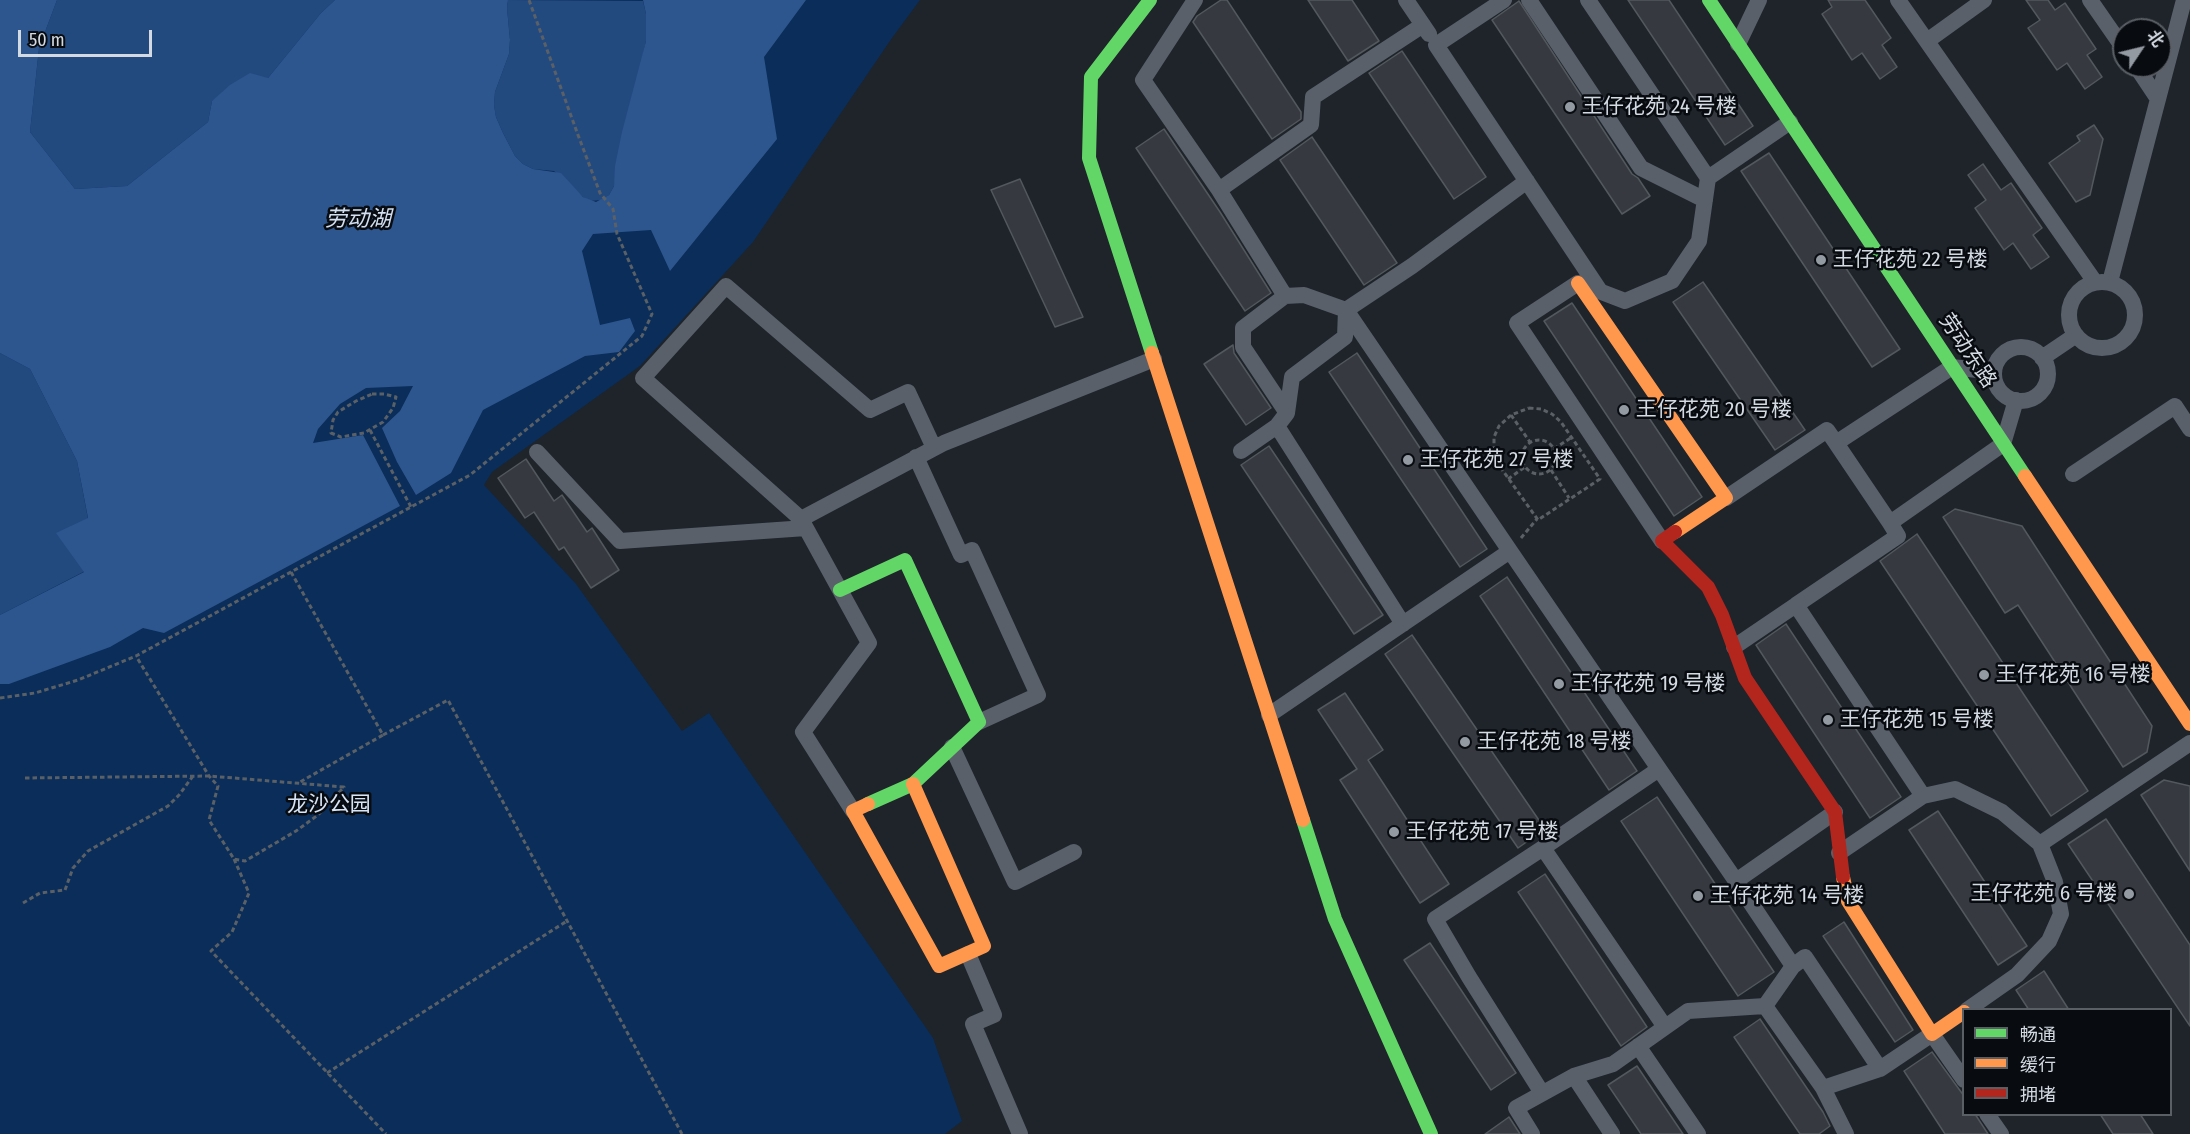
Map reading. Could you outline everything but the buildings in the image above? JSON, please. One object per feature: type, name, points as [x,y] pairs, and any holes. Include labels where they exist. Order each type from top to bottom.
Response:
[{"type":"street","points":[[1150,0],[1092,77],[1089,158],[1335,919],[1431,1134]]},
{"type":"street","points":[[1195,0],[1143,80],[1219,190],[1285,296]]},
{"type":"street","points":[[1407,0],[1600,291]]},
{"type":"street","points":[[1436,45],[1504,0]]},
{"type":"street","points":[[1529,0],[1641,168],[1705,200]]},
{"type":"street","points":[[1578,283],[1624,301],[1672,281],[1699,241],[1708,178],[1588,0]]},
{"type":"street","name":"劳动东路","points":[[1709,0],[2190,724]]},
{"type":"street","points":[[1738,44],[1759,0]]},
{"type":"street","points":[[1898,0],[2102,282]]},
{"type":"street","points":[[1927,41],[1984,0]]},
{"type":"street","points":[[2090,0],[2112,32]]},
{"type":"street","points":[[2102,282],[2158,99],[2184,0]]},
{"type":"street","points":[[1219,190],[1311,125],[1313,97],[1423,26]]},
{"type":"street","points":[[2144,78],[2158,99]]},
{"type":"street","points":[[1708,178],[1790,122]]},
{"type":"street","points":[[1346,310],[1412,266],[1527,182]]},
{"type":"street","points":[[2102,282],[2120,287],[2128,294],[2133,304],[2134,325],[2120,342],[2110,347],[2099,348],[2088,345],[2076,335],[2069,320],[2069,309],[2079,290],[2102,282]]},
{"type":"street","points":[[1578,283],[1517,323],[1662,541],[1708,587],[1722,615],[1745,678],[1835,812],[1839,853],[1848,901],[1962,1077]]},
{"type":"street","points":[[1578,283],[1726,498]]},
{"type":"street","points":[[913,784],[984,946],[939,966],[853,811],[803,732],[869,643],[804,524],[643,378],[726,286],[870,410],[908,392],[934,448]]},
{"type":"street","points":[[1287,413],[1243,347],[1243,328],[1285,296],[1304,295],[1346,310],[1793,966]]},
{"type":"street","points":[[1241,451],[1277,426],[1287,413],[1292,377],[1345,337],[1346,310]]},
{"type":"street","points":[[2042,357],[2076,335]]},
{"type":"street","points":[[2017,347],[2027,348],[2042,357],[2048,373],[2043,389],[2030,399],[2016,400],[2005,396],[1999,390],[1994,372],[2001,355],[2017,347]]},
{"type":"street","points":[[537,452],[620,541],[804,524],[934,448],[1154,359]]},
{"type":"street","points":[[1836,443],[1952,367],[1994,372]]},
{"type":"street","points":[[1890,523],[2003,444],[2016,400]]},
{"type":"street","points":[[2073,474],[2175,406],[2190,429]]},
{"type":"street","points":[[1277,426],[1403,624]]},
{"type":"street","points":[[1662,541],[1827,430],[1836,443],[1898,536],[1734,647]]},
{"type":"street","points":[[853,811],[913,784],[979,722],[1038,695],[972,550],[961,555],[916,457]]},
{"type":"street","points":[[1269,715],[1510,551]]},
{"type":"street","points":[[840,590],[904,560],[979,722]]},
{"type":"street","points":[[1796,605],[1923,796]]},
{"type":"street","points":[[2040,844],[2190,743]]},
{"type":"street","points":[[952,747],[1015,882],[1074,852]]},
{"type":"street","points":[[1542,1093],[1469,978],[1435,919],[1659,769]]},
{"type":"street","points":[[1839,853],[1923,796],[1955,789],[2002,812],[2040,844],[2055,882],[2061,914],[2049,941],[2017,975],[1969,1008]]},
{"type":"street","points":[[1736,881],[1835,812]]},
{"type":"street","points":[[1543,848],[1665,1028]]},
{"type":"street","points":[[968,954],[994,1015],[973,1024],[1020,1134]]},
{"type":"street","points":[[1765,1006],[1793,966],[1805,957],[1880,1068]]},
{"type":"street","points":[[1532,1134],[1516,1108],[1574,1076],[1613,1064],[1688,1011],[1765,1006]]},
{"type":"street","points":[[1765,1006],[1823,1088],[1842,1133]]},
{"type":"street","points":[[1823,1088],[1880,1068],[1962,1013]]},
{"type":"street","points":[[1638,1046],[1698,1134]]},
{"type":"street","points":[[1574,1076],[1612,1134]]},
{"type":"street","points":[[1988,1116],[2001,1134]]},
{"type":"path","points":[[0,698],[35,693],[78,680],[136,656],[470,475],[642,336],[652,314],[617,234],[614,209],[600,192],[529,0]]},
{"type":"path","points":[[372,394],[396,397],[388,416],[370,430],[340,437],[331,432],[333,420],[338,412],[356,401],[372,394]]},
{"type":"path","points":[[1510,551],[1537,519],[1599,479],[1561,422],[1552,414],[1541,409],[1529,408],[1511,415],[1499,426],[1494,437],[1494,449],[1496,461],[1537,519]]},
{"type":"path","points":[[1511,415],[1530,442]]},
{"type":"path","points":[[1554,449],[1586,427]]},
{"type":"path","points":[[370,430],[411,507]]},
{"type":"path","points":[[1544,440],[1554,449],[1557,458],[1551,470],[1538,474],[1525,467],[1522,454],[1530,442],[1544,440]]},
{"type":"path","points":[[1508,479],[1525,467]]},
{"type":"path","points":[[1551,470],[1570,499]]},
{"type":"path","points":[[291,572],[383,735]]},
{"type":"path","points":[[136,656],[209,776],[218,786],[209,820],[234,859],[249,893],[231,932],[211,951],[386,1134]]},
{"type":"path","points":[[298,783],[448,700],[682,1134]]},
{"type":"path","points":[[23,903],[40,893],[65,890],[72,868],[88,851],[168,806],[193,776]]},
{"type":"path","points":[[25,778],[209,776],[344,787],[318,815],[296,831],[245,861],[234,859]]},
{"type":"path","points":[[327,1073],[567,921]]},
{"type":"green space","name":"龙沙公园","points":[[0,0],[920,0],[753,242],[640,366],[492,472],[484,485],[576,584],[682,731],[709,713],[933,1038],[962,1121],[945,1134],[0,1134]]},
{"type":"shaded area","points":[[57,0],[335,0],[321,13],[268,78],[212,101],[208,122],[127,186],[75,189],[30,132],[39,48]]},
{"type":"shaded area","points":[[508,0],[643,1],[646,14],[646,41],[614,186],[609,195],[601,200],[589,201],[554,171],[533,169],[523,164],[515,156],[503,133],[494,105],[495,92],[509,54]]},
{"type":"shaded area","points":[[0,353],[30,369],[77,461],[88,519],[85,571],[0,615]]},
{"type":"water","name":"劳动湖","points":[[0,0],[57,0],[39,48],[30,132],[75,189],[127,186],[208,122],[212,101],[230,85],[250,73],[268,78],[321,13],[335,0],[508,0],[509,54],[495,92],[496,117],[515,156],[523,164],[533,169],[561,173],[583,197],[596,202],[609,195],[614,186],[615,166],[622,132],[646,41],[646,14],[643,0],[806,0],[764,57],[777,139],[670,271],[651,230],[593,234],[582,251],[600,325],[630,318],[635,331],[619,352],[585,356],[483,410],[451,473],[416,495],[397,462],[382,428],[400,411],[413,386],[366,388],[340,404],[318,429],[313,443],[363,435],[400,506],[164,633],[143,628],[110,647],[9,684],[0,684],[0,615],[84,572],[56,533],[88,518],[77,461],[30,369],[0,353]]},
{"type":"traffic: fast","points":[[1150,0],[1091,77],[1089,158],[1152,353]]},
{"type":"traffic: fast","points":[[1709,0],[2025,476]]},
{"type":"traffic: fast","points":[[840,590],[905,560],[979,722],[913,784],[868,804]]},
{"type":"traffic: fast","points":[[1303,820],[1335,919],[1431,1134]]},
{"type":"traffic: slow","points":[[1578,283],[1726,498],[1675,532]]},
{"type":"traffic: slow","points":[[1152,353],[1303,820]]},
{"type":"traffic: slow","points":[[2025,476],[2190,724]]},
{"type":"traffic: slow","points":[[868,804],[853,811],[939,966],[984,946],[913,784]]},
{"type":"traffic: slow","points":[[1843,877],[1848,901],[1932,1034],[1962,1013]]},
{"type":"traffic: jam","points":[[1675,532],[1662,541],[1708,587],[1722,615],[1745,678],[1835,812],[1843,877]]},
{"type":"place","name":"王仔花苑 24 号楼","points":[[1570,107]]},
{"type":"place","name":"王仔花苑 22 号楼","points":[[1821,260]]},
{"type":"place","name":"王仔花苑 20 号楼","points":[[1624,410]]},
{"type":"place","name":"王仔花苑 27 号楼","points":[[1408,460]]},
{"type":"place","name":"王仔花苑 16 号楼","points":[[1984,675]]},
{"type":"place","name":"王仔花苑 19 号楼","points":[[1559,684]]},
{"type":"place","name":"王仔花苑 15 号楼","points":[[1828,720]]},
{"type":"place","name":"王仔花苑 18 号楼","points":[[1465,742]]},
{"type":"place","name":"王仔花苑 17 号楼","points":[[1394,832]]},
{"type":"place","name":"王仔花苑 6 号楼","points":[[2129,894]]},
{"type":"place","name":"王仔花苑 14 号楼","points":[[1698,896]]}]
